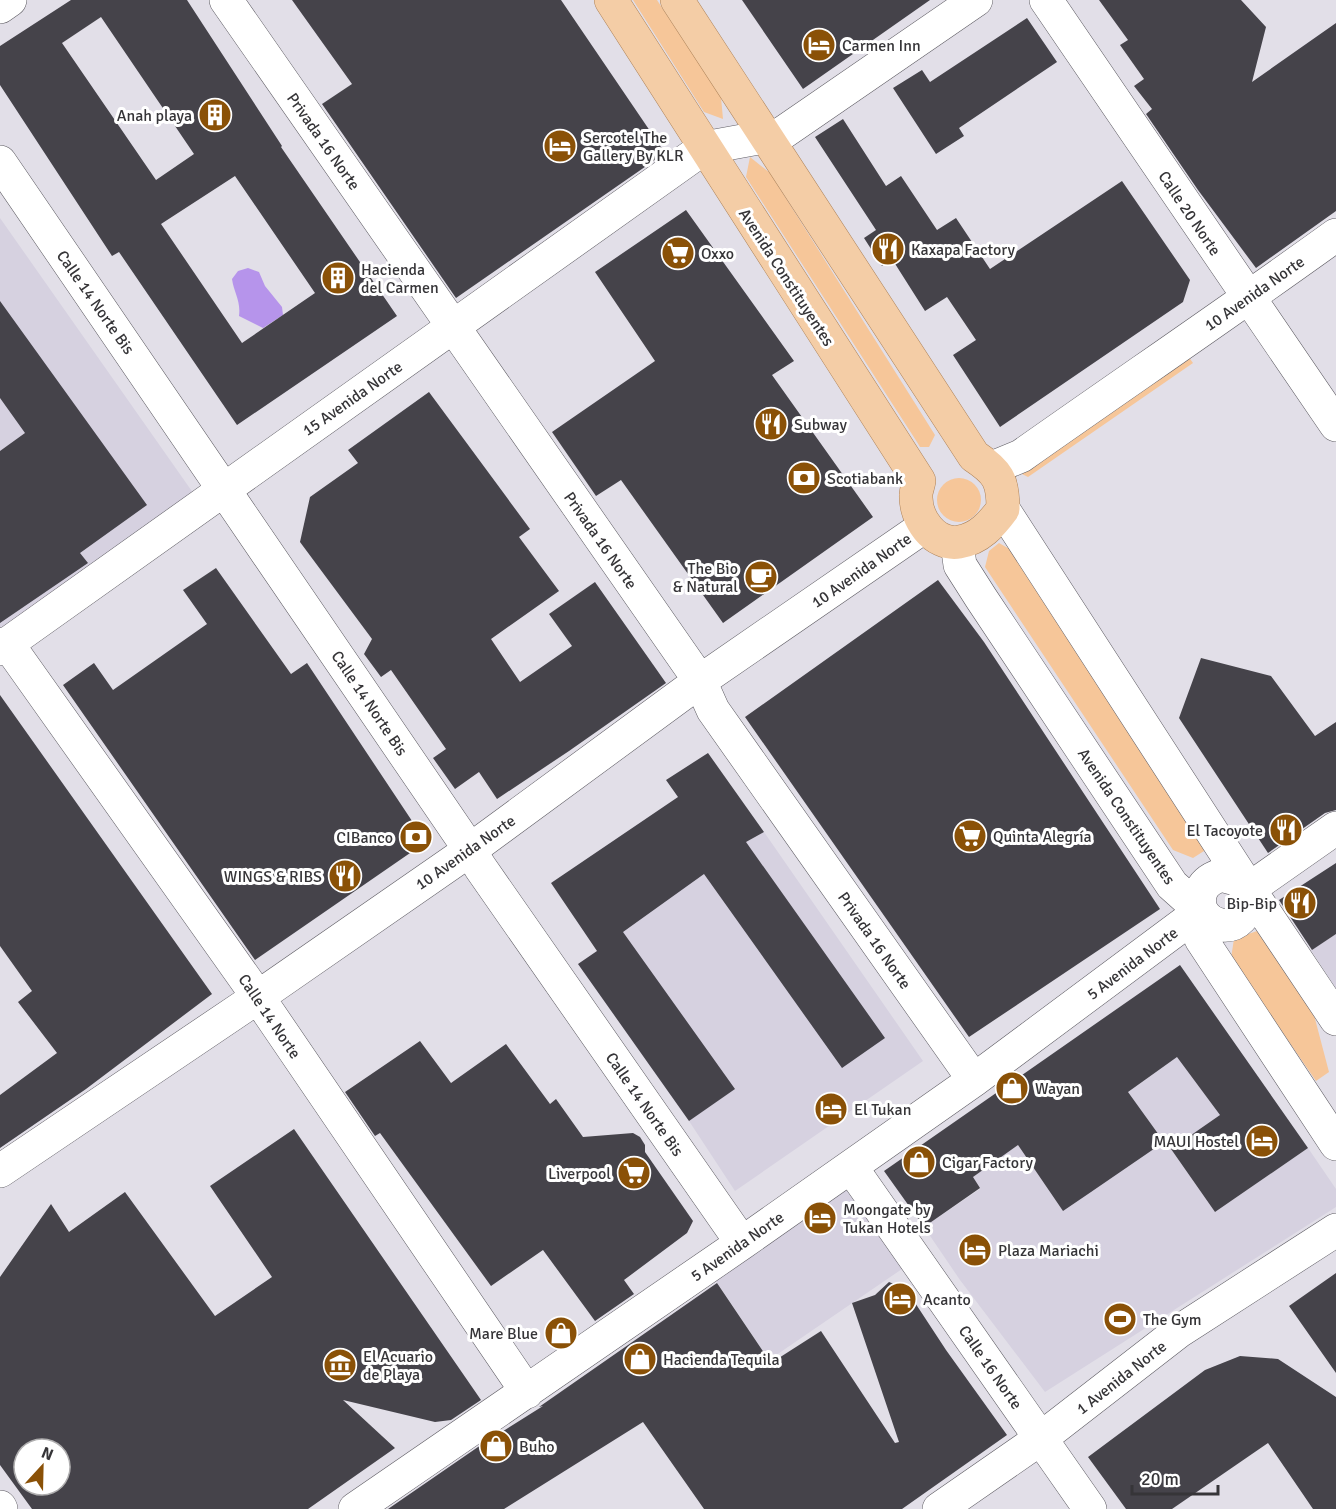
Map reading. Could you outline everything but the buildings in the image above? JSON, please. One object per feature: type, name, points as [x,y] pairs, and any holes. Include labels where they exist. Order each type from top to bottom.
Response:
[{"type":"main road","name":"Avenida Constituyentes","points":[[611,0],[919,481],[916,496],[918,513],[925,526]]},
{"type":"main road","points":[[677,0],[974,456],[992,468],[1002,488],[1004,509],[992,525],[975,537],[957,543],[940,539],[925,526]]},
{"type":"street","points":[[0,7],[10,0]]},
{"type":"street","name":"Privada 16 Norte","points":[[226,0],[700,681],[713,710],[974,1080]]},
{"type":"street","points":[[704,148],[781,134],[976,0]]},
{"type":"street","name":"Calle 20 Norte","points":[[1046,0],[1336,425]]},
{"type":"street","name":"15 Avenida Norte","points":[[4,646],[704,148]]},
{"type":"street","name":"Calle 14 Norte Bis","points":[[0,162],[480,867],[742,1243]]},
{"type":"street","name":"10 Avenida Norte","points":[[992,468],[1020,456],[1257,311],[1336,235]]},
{"type":"street","points":[[1004,509],[1249,889],[1336,1019]]},
{"type":"street","name":"10 Avenida Norte","points":[[0,1171],[258,997],[470,850],[700,681],[925,526]]},
{"type":"street","name":"Avenida Constituyentes","points":[[957,543],[960,565],[987,608],[1172,885],[1201,911]]},
{"type":"street","name":"Calle 14 Norte","points":[[4,646],[258,997],[527,1392]]},
{"type":"street","points":[[1249,889],[1336,828]]},
{"type":"street","points":[[1249,889],[1229,876],[1213,878],[1202,888],[1199,903],[1201,939],[1336,1144]]},
{"type":"street","name":"5 Avenida Norte","points":[[355,1509],[851,1167],[974,1080],[1201,911]]},
{"type":"street","name":"Calle 16 Norte","points":[[851,1167],[1090,1509]]},
{"type":"street","name":"1 Avenida Norte","points":[[939,1509],[1040,1439],[1178,1332],[1336,1230]]},
{"type":"shaded area","points":[[633,0],[657,0],[721,97],[723,119],[704,112]]},
{"type":"shaded area","points":[[750,157],[770,173],[935,435],[929,447],[920,447],[746,177]]},
{"type":"shaded area","points":[[0,218],[196,497],[0,634]]},
{"type":"shaded area","points":[[248,268],[259,272],[265,286],[282,307],[283,315],[263,328],[239,316],[238,301],[232,279],[238,271]]},
{"type":"shaded area","points":[[1188,356],[1193,363],[1028,477],[1022,474],[1025,469]]},
{"type":"shaded area","points":[[959,478],[975,484],[981,500],[975,516],[959,522],[943,516],[937,500],[943,484]]},
{"type":"shaded area","points":[[999,543],[1013,551],[1199,827],[1204,851],[1193,858],[1173,850],[985,567],[989,551]]},
{"type":"shaded area","points":[[764,832],[923,1061],[735,1191],[689,1121],[578,964],[617,937],[583,889],[746,842]]},
{"type":"shaded area","points":[[1257,931],[1314,1015],[1329,1072],[1316,1081],[1231,958],[1234,939]]},
{"type":"shaded area","points":[[1336,934],[1336,988],[1311,950]]},
{"type":"shaded area","points":[[1221,1025],[1191,1075],[1220,1115],[1171,1149],[1215,1212],[1308,1148],[1336,1189],[1336,1207],[1045,1392],[960,1280],[924,1227],[980,1189],[973,1177],[1018,1145],[1063,1210],[1163,1142],[1128,1092]]},
{"type":"shaded area","points":[[844,1187],[902,1269],[769,1360],[712,1275]]},
{"type":"place","name":"Carmen Inn","points":[[819,45]]},
{"type":"place","name":"Anah playa","points":[[215,115]]},
{"type":"place","name":"Sercotel The Gallery By KLR","points":[[560,146]]},
{"type":"place","name":"Kaxapa Factory","points":[[888,249]]},
{"type":"place","name":"Oxxo","points":[[678,253]]},
{"type":"place","name":"Hacienda del Carmen","points":[[338,278]]},
{"type":"place","name":"Subway","points":[[771,424]]},
{"type":"place","name":"Scotiabank","points":[[804,478]]},
{"type":"place","name":"The Bio & Natural","points":[[761,577]]},
{"type":"place","name":"El Tacoyote","points":[[1286,830]]},
{"type":"place","name":"Quinta Alegría","points":[[970,836]]},
{"type":"place","name":"CIBanco","points":[[416,837]]},
{"type":"place","name":"WINGS & RIBS","points":[[345,876]]},
{"type":"place","name":"Bip-Bip","points":[[1300,903]]},
{"type":"place","name":"Wayan","points":[[1012,1088]]},
{"type":"place","name":"El Tukan","points":[[831,1109]]},
{"type":"place","name":"MAUI Hostel","points":[[1262,1141]]},
{"type":"place","name":"Cigar Factory","points":[[919,1162]]},
{"type":"place","name":"Liverpool","points":[[634,1173]]},
{"type":"place","name":"Moongate by Tukan Hotels","points":[[820,1218]]},
{"type":"place","name":"Plaza Mariachi","points":[[975,1250]]},
{"type":"place","name":"Acanto","points":[[900,1299]]},
{"type":"place","name":"The Gym","points":[[1120,1319]]},
{"type":"place","name":"Mare Blue","points":[[561,1333]]},
{"type":"place","name":"Hacienda Tequila","points":[[640,1359]]},
{"type":"place","name":"El Acuario de Playa","points":[[340,1365]]},
{"type":"place","name":"Buho","points":[[496,1446]]}]
